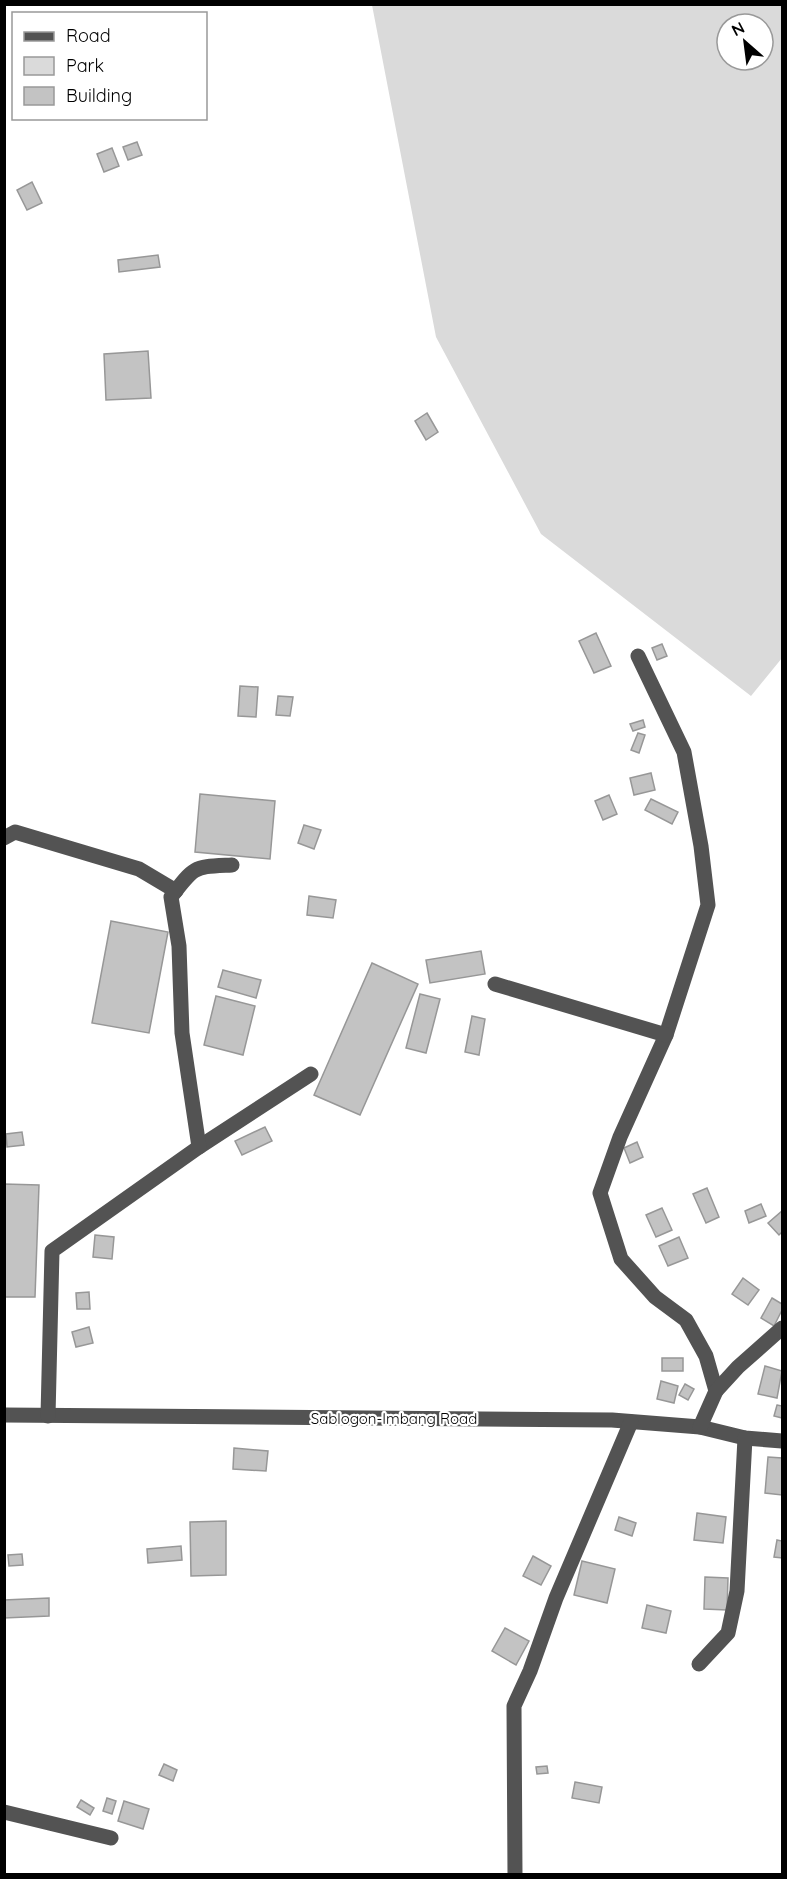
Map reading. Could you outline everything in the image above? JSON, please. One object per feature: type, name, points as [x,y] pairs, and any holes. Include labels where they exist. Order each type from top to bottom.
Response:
[{"type":"street","points":[[638,656],[684,752],[701,846],[708,905],[666,1035],[620,1137],[600,1193],[621,1259],[655,1297],[686,1320],[706,1356],[716,1392]]},
{"type":"street","points":[[4,838],[15,832],[139,869],[176,891]]},
{"type":"street","points":[[198,1148],[182,1034],[179,946],[171,897],[187,876],[199,867],[232,865]]},
{"type":"street","points":[[495,984],[666,1035]]},
{"type":"street","points":[[48,1416],[51,1251],[198,1148],[311,1074]]},
{"type":"street","points":[[699,1427],[716,1392],[738,1367],[783,1328]]},
{"type":"street","name":"Sablogon-Imbang Road","points":[[4,1415],[631,1422],[699,1427],[745,1438],[783,1441]]},
{"type":"street","points":[[515,1875],[514,1706],[531,1671],[560,1588],[631,1422]]},
{"type":"street","points":[[699,1664],[728,1633],[737,1592],[745,1438]]},
{"type":"street","points":[[4,1812],[111,1838]]},
{"type":"green space","points":[[372,5],[782,5],[782,658],[751,696],[541,534],[436,337]]},
{"type":"building","points":[[137,142],[142,155],[128,160],[123,147]]},
{"type":"building","points":[[112,148],[119,166],[104,172],[97,154]]},
{"type":"building","points":[[32,182],[42,203],[27,210],[17,190]]},
{"type":"building","points":[[158,255],[160,267],[119,272],[118,260]]},
{"type":"building","points":[[148,351],[151,398],[106,400],[104,354]]},
{"type":"building","points":[[427,413],[438,432],[426,440],[415,421]]},
{"type":"building","points":[[596,633],[611,666],[594,673],[579,641]]},
{"type":"building","points":[[662,644],[667,656],[657,660],[652,648]]},
{"type":"building","points":[[240,686],[258,687],[256,717],[238,716]]},
{"type":"building","points":[[278,696],[293,697],[290,716],[276,715]]},
{"type":"building","points":[[643,720],[645,727],[633,731],[630,724]]},
{"type":"building","points":[[638,733],[645,735],[639,753],[631,750]]},
{"type":"building","points":[[651,773],[655,790],[634,795],[630,778]]},
{"type":"building","points":[[200,794],[275,801],[270,859],[195,852]]},
{"type":"building","points":[[609,795],[617,814],[603,820],[595,801]]},
{"type":"building","points":[[651,799],[678,812],[672,824],[645,810]]},
{"type":"building","points":[[304,825],[321,830],[314,849],[298,843]]},
{"type":"building","points":[[309,896],[336,900],[333,918],[307,915]]},
{"type":"building","points":[[111,921],[168,932],[149,1033],[92,1023]]},
{"type":"building","points":[[481,951],[485,974],[430,983],[426,960]]},
{"type":"building","points":[[372,963],[418,984],[360,1115],[314,1095]]},
{"type":"building","points":[[223,970],[261,980],[256,998],[218,987]]},
{"type":"building","points":[[420,994],[440,999],[426,1053],[406,1048]]},
{"type":"building","points":[[216,996],[255,1006],[243,1055],[204,1045]]},
{"type":"building","points":[[472,1016],[485,1019],[479,1055],[465,1052]]},
{"type":"building","points":[[265,1127],[272,1141],[242,1155],[235,1141]]},
{"type":"building","points":[[22,1132],[24,1145],[7,1147],[6,1134]]},
{"type":"building","points":[[637,1142],[643,1157],[630,1163],[624,1148]]},
{"type":"building","points":[[4,1184],[39,1185],[35,1297],[4,1297]]},
{"type":"building","points":[[707,1188],[719,1217],[706,1223],[693,1194]]},
{"type":"building","points":[[761,1204],[766,1216],[749,1223],[745,1211]]},
{"type":"building","points":[[662,1208],[672,1230],[656,1237],[646,1215]]},
{"type":"building","points":[[782,1211],[782,1232],[779,1235],[768,1223]]},
{"type":"building","points":[[95,1235],[114,1237],[112,1259],[93,1257]]},
{"type":"building","points":[[679,1237],[688,1258],[668,1266],[659,1246]]},
{"type":"building","points":[[743,1278],[759,1290],[748,1305],[732,1294]]},
{"type":"building","points":[[89,1292],[90,1309],[77,1309],[76,1293]]},
{"type":"building","points":[[772,1298],[782,1304],[782,1310],[774,1326],[761,1318]]},
{"type":"building","points":[[89,1327],[93,1343],[76,1347],[72,1332]]},
{"type":"building","points":[[662,1358],[683,1358],[683,1371],[662,1371]]},
{"type":"building","points":[[765,1366],[782,1371],[777,1398],[758,1394]]},
{"type":"building","points":[[661,1381],[678,1386],[674,1403],[657,1399]]},
{"type":"building","points":[[685,1384],[694,1389],[688,1400],[679,1395]]},
{"type":"building","points":[[777,1405],[782,1406],[782,1418],[774,1416]]},
{"type":"building","points":[[234,1448],[268,1451],[266,1471],[233,1469]]},
{"type":"building","points":[[768,1457],[782,1458],[782,1495],[765,1493]]},
{"type":"building","points":[[697,1513],[726,1517],[723,1543],[694,1540]]},
{"type":"building","points":[[619,1517],[636,1523],[632,1536],[615,1530]]},
{"type":"building","points":[[226,1521],[226,1575],[191,1576],[190,1522]]},
{"type":"building","points":[[777,1540],[782,1541],[782,1558],[774,1557]]},
{"type":"building","points":[[181,1546],[182,1560],[148,1563],[147,1549]]},
{"type":"building","points":[[22,1554],[23,1565],[9,1566],[8,1555]]},
{"type":"building","points":[[533,1556],[551,1566],[541,1585],[523,1576]]},
{"type":"building","points":[[582,1561],[615,1569],[607,1603],[574,1595]]},
{"type":"building","points":[[705,1577],[728,1578],[727,1610],[704,1609]]},
{"type":"building","points":[[49,1598],[49,1616],[4,1618],[4,1600]]},
{"type":"building","points":[[647,1605],[671,1611],[666,1633],[642,1628]]},
{"type":"building","points":[[505,1628],[529,1641],[516,1665],[492,1651]]},
{"type":"building","points":[[164,1764],[177,1770],[173,1781],[159,1775]]},
{"type":"building","points":[[547,1766],[548,1773],[537,1774],[536,1767]]},
{"type":"building","points":[[575,1782],[602,1787],[599,1803],[572,1798]]},
{"type":"building","points":[[107,1798],[116,1801],[112,1814],[103,1811]]},
{"type":"building","points":[[81,1800],[94,1808],[90,1815],[77,1807]]},
{"type":"building","points":[[124,1801],[149,1809],[143,1829],[118,1821]]}]
